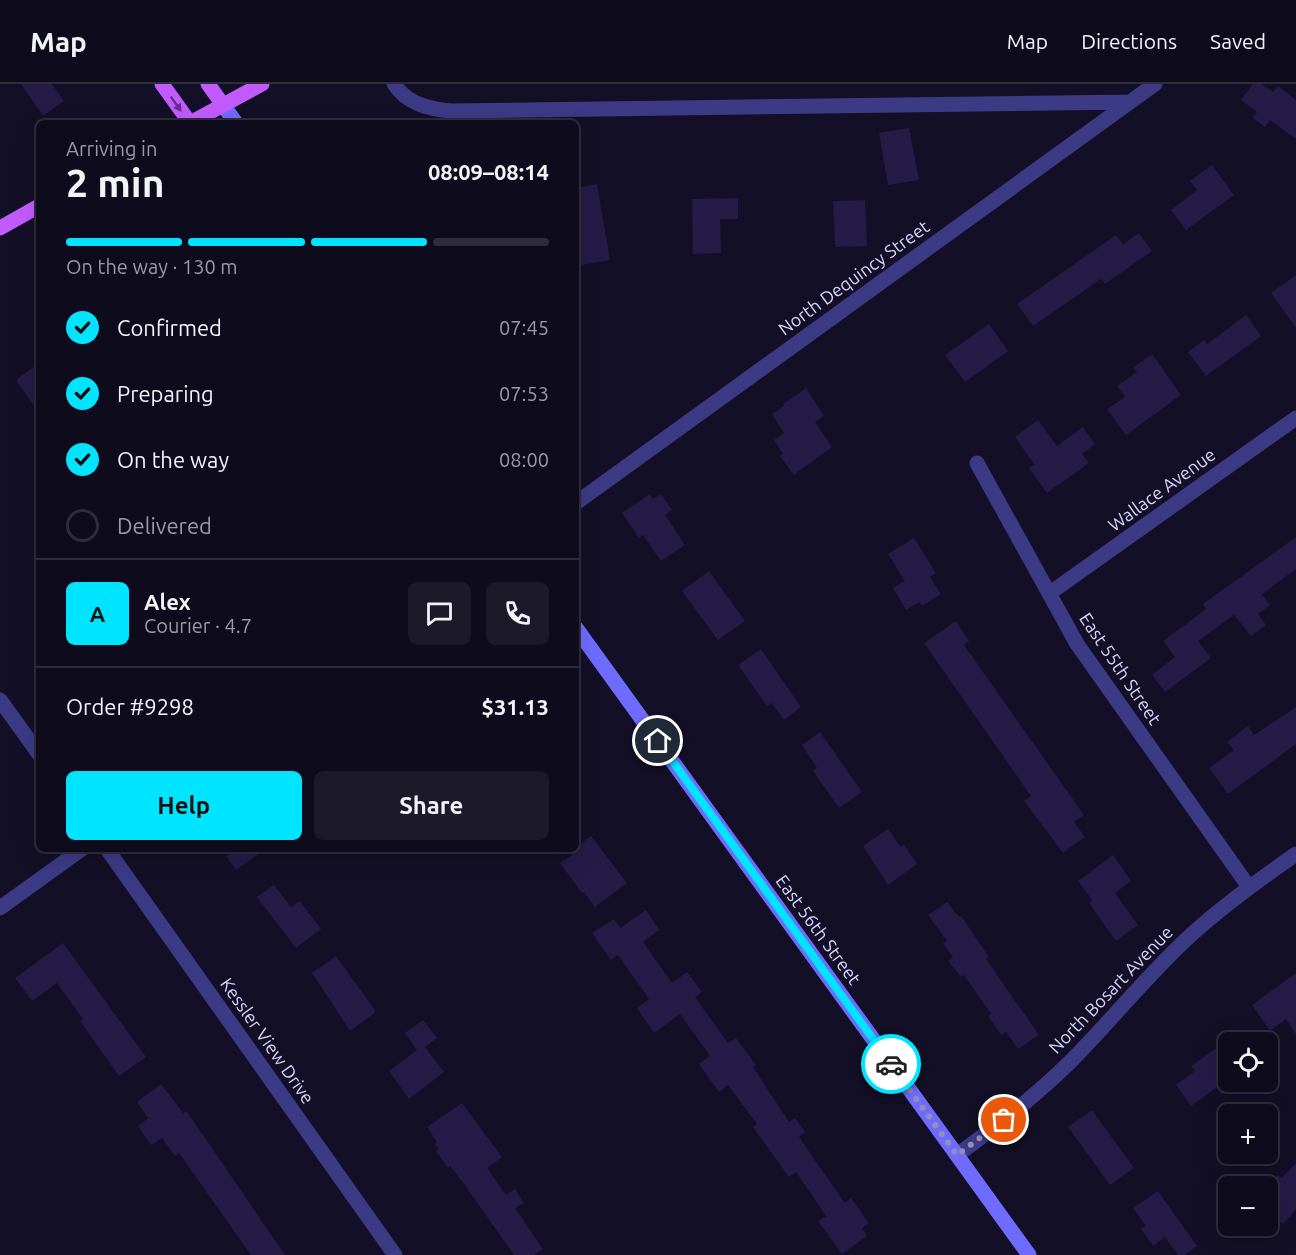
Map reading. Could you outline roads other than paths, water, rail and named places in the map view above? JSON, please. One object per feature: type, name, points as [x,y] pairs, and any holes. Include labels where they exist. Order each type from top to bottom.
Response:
[{"type":"main road","points":[[162,84],[188,120]]},
{"type":"main road","points":[[208,84],[223,105]]},
{"type":"main road","points":[[196,120],[262,84]]},
{"type":"main road","points":[[0,228],[36,208]]},
{"type":"street","points":[[394,84],[414,102],[435,109],[452,111],[1129,102]]},
{"type":"street","name":"North Dequincy Street","points":[[579,501],[1155,84]]},
{"type":"street","points":[[223,105],[234,120]]},
{"type":"street","name":"Wallace Avenue","points":[[1050,593],[1296,418]]},
{"type":"street","name":"East 55th Street","points":[[977,463],[1077,644],[1249,887]]},
{"type":"street","name":"East 56th Street","points":[[579,632],[1029,1255]]},
{"type":"street","points":[[0,700],[36,750]]},
{"type":"street","points":[[0,908],[78,852]]},
{"type":"street","name":"Kessler View Drive","points":[[109,852],[395,1255]]},
{"type":"street","name":"North Bosart Avenue","points":[[957,1155],[1004,1120],[1048,1082],[1171,954],[1211,917],[1296,854]]}]
